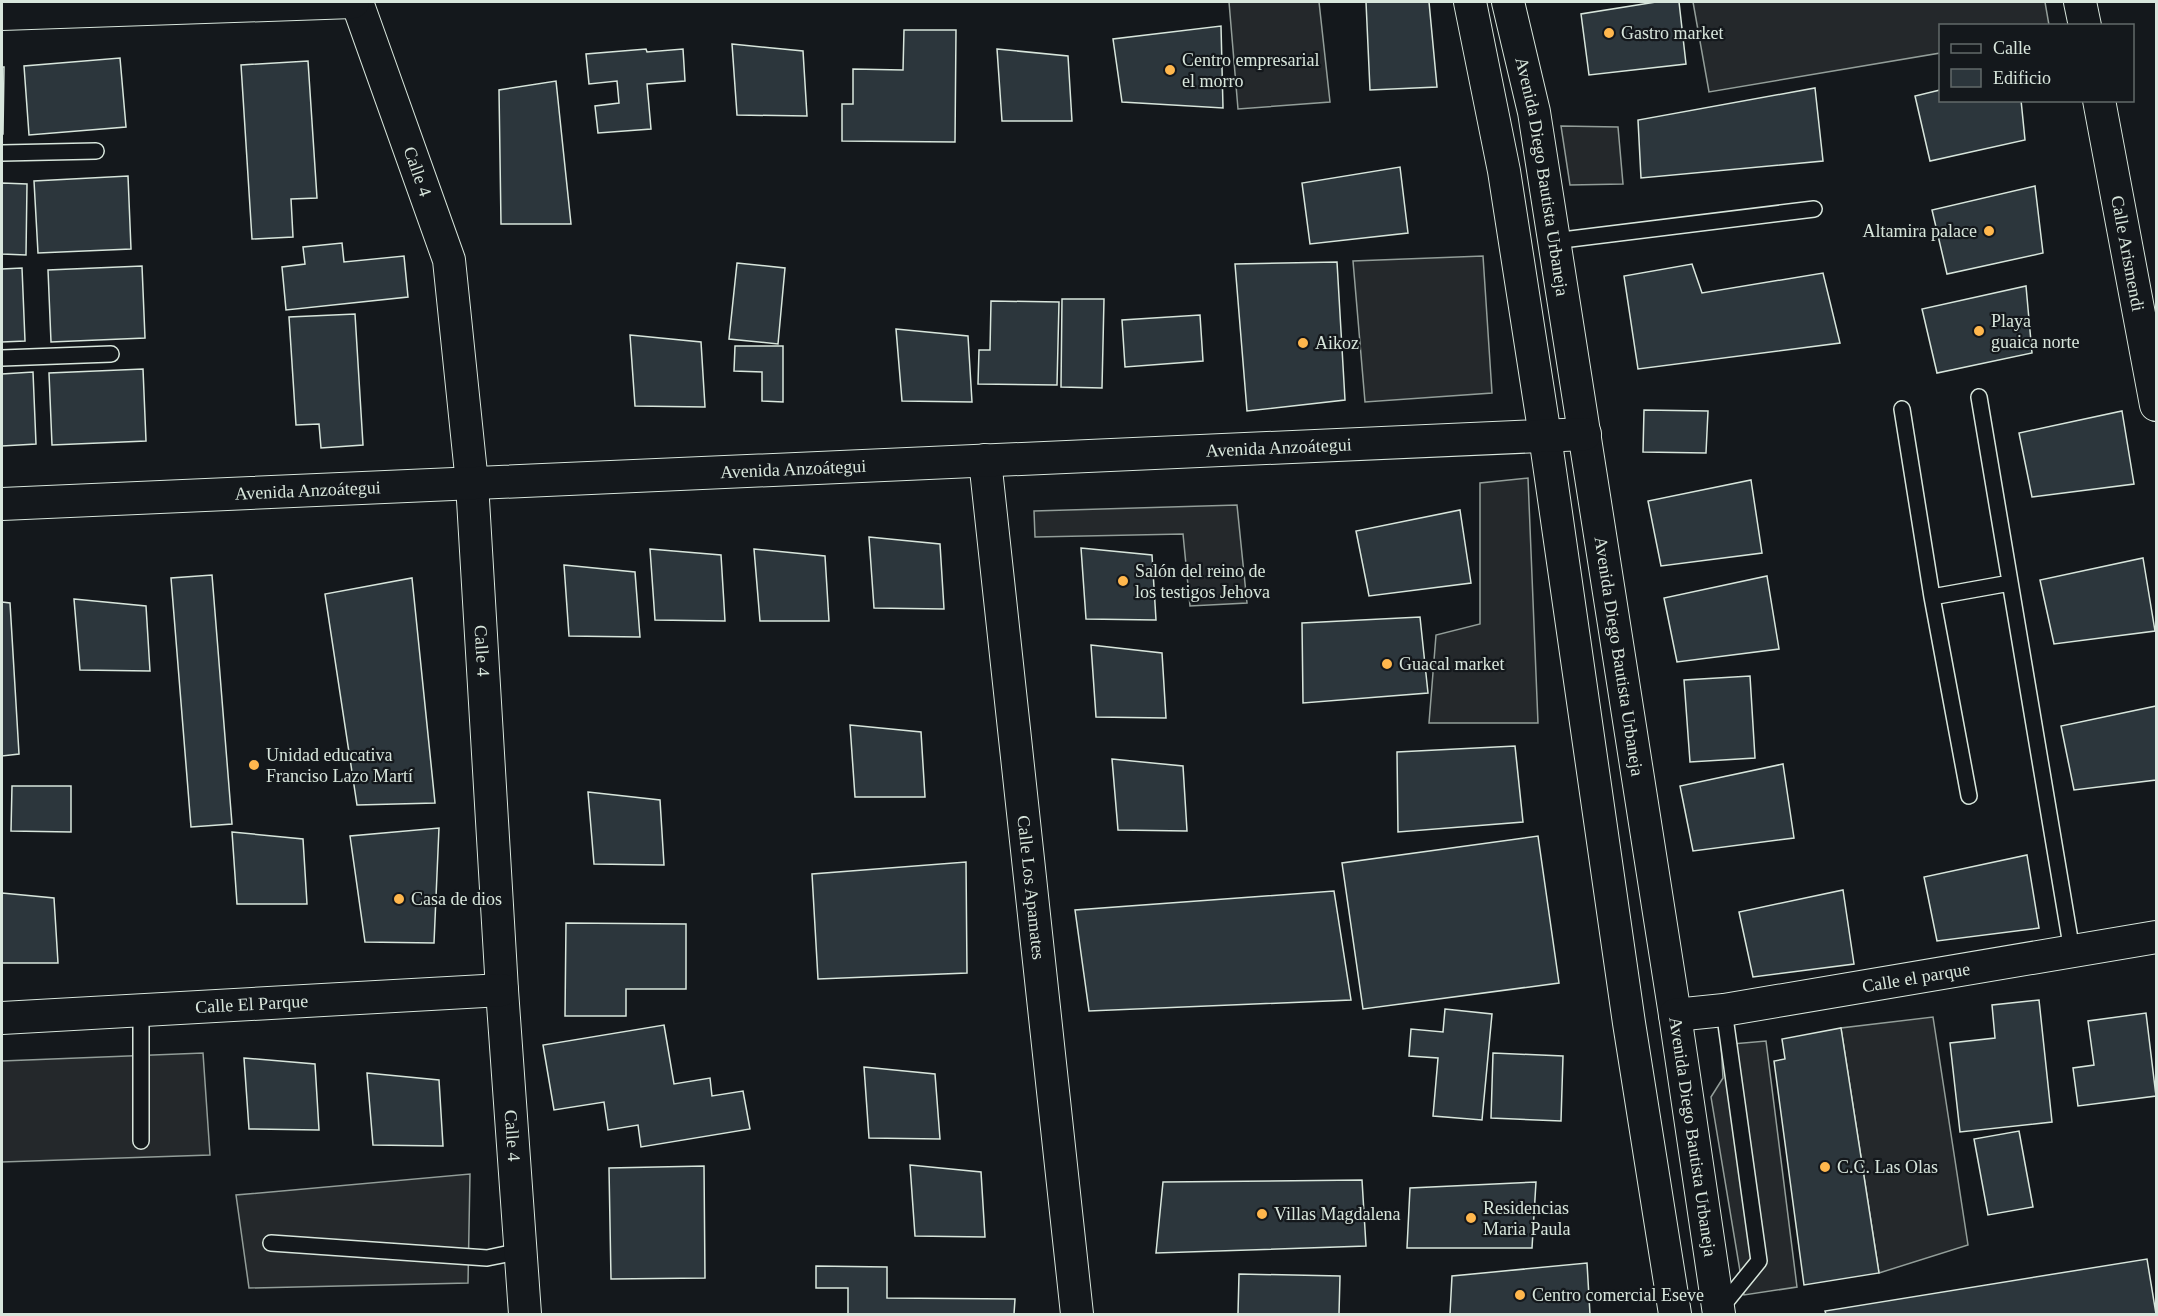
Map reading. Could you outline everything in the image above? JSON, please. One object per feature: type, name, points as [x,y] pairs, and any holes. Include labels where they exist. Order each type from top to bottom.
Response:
[{"type":"street","points":[[2,14],[355,2]]},
{"type":"street","name":"Calle 4","points":[[355,2],[449,260],[472,483],[502,990],[525,1314]]},
{"type":"street","name":"Avenida Diego Bautista Urbaneja","points":[[1470,2],[1504,171],[1545,436],[1629,1023],[1675,1314]]},
{"type":"street","name":"Avenida Diego Bautista Urbaneja","points":[[1508,2],[1534,112],[1675,1015],[1719,1313]]},
{"type":"street","points":[[2080,2],[2085,24]]},
{"type":"street","name":"Calle Arismendi","points":[[2099,102],[2157,405]]},
{"type":"street","name":"Avenida Anzoátegui","points":[[2,504],[1585,434]]},
{"type":"street","name":"Calle Los Apamates","points":[[985,460],[1077,1314]]},
{"type":"street","name":"Calle el parque","points":[[1675,1015],[1725,1010],[2157,937]]},
{"type":"street","name":"Calle El Parque","points":[[2,1018],[502,990]]},
{"type":"lane","points":[[2,153],[96,151]]},
{"type":"lane","points":[[1554,241],[1814,209]]},
{"type":"lane","points":[[2,358],[111,354]]},
{"type":"lane","points":[[1979,398],[2072,951]]},
{"type":"lane","points":[[1902,410],[1932,597],[1969,796]]},
{"type":"lane","points":[[1932,597],[2010,583]]},
{"type":"lane","points":[[1719,1313],[1759,1261],[1725,1010]]},
{"type":"lane","points":[[141,1011],[141,1142]]},
{"type":"lane","points":[[271,1243],[487,1258],[521,1251]]},
{"type":"shaded area","points":[[1229,2],[1319,2],[1330,102],[1238,109]]},
{"type":"shaded area","points":[[1693,2],[2045,2],[2049,24],[1939,24],[1939,53],[1709,92]]},
{"type":"shaded area","points":[[1561,126],[1618,127],[1623,184],[1570,185]]},
{"type":"shaded area","points":[[1483,256],[1492,393],[1365,402],[1353,261]]},
{"type":"shaded area","points":[[1528,478],[1538,723],[1429,723],[1436,635],[1480,624],[1480,483]]},
{"type":"shaded area","points":[[1237,505],[1247,603],[1190,606],[1183,534],[1035,537],[1034,511]]},
{"type":"shaded area","points":[[1933,1017],[1968,1245],[1879,1273],[1841,1028]]},
{"type":"shaded area","points":[[1766,1041],[1797,1287],[1744,1295],[1711,1097],[1723,1078],[1721,1045]]},
{"type":"shaded area","points":[[203,1053],[210,1155],[2,1162],[2,1061]]},
{"type":"shaded area","points":[[470,1174],[468,1283],[249,1288],[236,1195]]},
{"type":"building","points":[[1366,2],[1429,2],[1437,87],[1370,90]]},
{"type":"building","points":[[1656,2],[1679,2],[1686,64],[1589,75],[1581,14]]},
{"type":"building","name":"Centro empresarial el morro","points":[[1221,26],[1223,108],[1122,102],[1113,39]]},
{"type":"building","points":[[904,30],[956,30],[955,142],[842,141],[842,104],[853,104],[853,69],[903,70]]},
{"type":"building","points":[[732,44],[803,51],[807,116],[737,115]]},
{"type":"building","points":[[646,49],[647,52],[683,49],[685,81],[647,84],[651,129],[598,133],[595,106],[619,103],[617,81],[589,84],[586,54]]},
{"type":"building","points":[[997,49],[1068,56],[1072,121],[1002,121]]},
{"type":"building","points":[[120,58],[126,127],[29,135],[24,66]]},
{"type":"building","points":[[308,61],[317,198],[291,199],[293,237],[252,239],[241,65]]},
{"type":"building","points":[[2,67],[4,67],[3,134],[2,134]]},
{"type":"building","points":[[556,81],[571,224],[501,224],[499,90]]},
{"type":"building","points":[[1815,88],[1823,161],[1641,178],[1638,120]]},
{"type":"building","points":[[1939,90],[1939,102],[2021,102],[2025,140],[1930,161],[1915,96]]},
{"type":"building","points":[[1400,167],[1408,233],[1310,244],[1302,183]]},
{"type":"building","points":[[128,176],[131,249],[38,253],[34,181]]},
{"type":"building","points":[[2,183],[27,184],[26,255],[2,254]]},
{"type":"building","name":"Altamira palace","points":[[2035,186],[2043,253],[1947,274],[1932,210]]},
{"type":"building","points":[[342,243],[344,262],[404,256],[408,297],[286,310],[282,267],[305,264],[303,247]]},
{"type":"building","points":[[1337,262],[1345,400],[1247,411],[1235,264]]},
{"type":"building","points":[[737,263],[785,268],[778,344],[729,339]]},
{"type":"building","points":[[1692,264],[1702,293],[1823,273],[1840,343],[1638,369],[1624,276]]},
{"type":"building","points":[[142,266],[145,338],[51,342],[48,270]]},
{"type":"building","points":[[22,268],[25,341],[2,342],[2,269]]},
{"type":"building","name":"Playa guaica norte","points":[[2026,286],[2032,353],[1937,373],[1922,309]]},
{"type":"building","points":[[1062,299],[1104,299],[1102,388],[1061,387]]},
{"type":"building","points":[[991,301],[1059,302],[1057,385],[978,384],[979,350],[990,350]]},
{"type":"building","points":[[355,314],[363,445],[321,448],[319,424],[296,425],[289,317]]},
{"type":"building","points":[[1200,315],[1203,361],[1125,367],[1122,320]]},
{"type":"building","points":[[896,329],[968,336],[972,402],[902,401]]},
{"type":"building","points":[[630,335],[701,342],[705,407],[635,406]]},
{"type":"building","points":[[735,346],[783,346],[783,402],[762,401],[762,372],[734,371]]},
{"type":"building","points":[[143,369],[146,441],[52,445],[49,373]]},
{"type":"building","points":[[33,372],[36,444],[2,446],[2,374]]},
{"type":"building","points":[[1644,410],[1708,411],[1706,453],[1643,452]]},
{"type":"building","points":[[2122,411],[2134,484],[2032,497],[2019,433]]},
{"type":"building","points":[[1751,480],[1762,553],[1661,566],[1648,501]]},
{"type":"building","points":[[1460,510],[1471,583],[1369,596],[1356,531]]},
{"type":"building","points":[[869,537],[940,544],[944,609],[874,608]]},
{"type":"building","points":[[1081,548],[1152,555],[1156,620],[1086,619]]},
{"type":"building","points":[[650,549],[721,555],[725,621],[655,620]]},
{"type":"building","points":[[754,549],[825,556],[829,621],[760,621]]},
{"type":"building","points":[[2143,558],[2155,631],[2054,644],[2040,580]]},
{"type":"building","points":[[564,565],[635,572],[640,637],[569,636]]},
{"type":"building","points":[[212,575],[232,824],[191,827],[171,578]]},
{"type":"building","points":[[1767,576],[1779,649],[1677,662],[1664,598]]},
{"type":"building","points":[[412,578],[435,803],[357,805],[325,594]]},
{"type":"building","points":[[74,599],[146,606],[150,671],[80,670]]},
{"type":"building","points":[[2,602],[10,603],[19,754],[2,756]]},
{"type":"building","points":[[1420,617],[1428,693],[1303,703],[1302,623]]},
{"type":"building","points":[[1091,645],[1162,653],[1166,718],[1096,717]]},
{"type":"building","points":[[1750,676],[1755,758],[1690,762],[1684,680]]},
{"type":"building","points":[[2156,706],[2156,780],[2074,790],[2061,726]]},
{"type":"building","points":[[850,725],[921,732],[925,797],[855,797]]},
{"type":"building","points":[[1515,746],[1523,822],[1398,832],[1397,752]]},
{"type":"building","points":[[1112,759],[1183,766],[1187,831],[1118,830]]},
{"type":"building","points":[[1783,764],[1794,838],[1693,851],[1680,786]]},
{"type":"building","points":[[12,786],[71,786],[71,832],[11,831]]},
{"type":"building","points":[[588,792],[660,800],[664,865],[594,864]]},
{"type":"building","points":[[439,828],[434,943],[365,942],[350,836]]},
{"type":"building","points":[[232,832],[303,839],[307,904],[237,904]]},
{"type":"building","points":[[1538,836],[1559,983],[1363,1009],[1342,863]]},
{"type":"building","points":[[2027,855],[2039,928],[1937,941],[1924,877]]},
{"type":"building","points":[[966,862],[967,973],[818,979],[812,874]]},
{"type":"building","points":[[1843,890],[1854,964],[1753,977],[1739,912]]},
{"type":"building","points":[[1334,891],[1351,1000],[1089,1011],[1075,910]]},
{"type":"building","points":[[2,893],[54,898],[58,963],[2,963]]},
{"type":"building","points":[[566,923],[686,924],[686,989],[626,989],[626,1016],[565,1016]]},
{"type":"building","points":[[2039,1000],[2052,1122],[1960,1132],[1950,1043],[1995,1038],[1992,1005]]},
{"type":"building","points":[[1445,1009],[1492,1014],[1482,1120],[1433,1116],[1438,1058],[1409,1056],[1411,1029],[1443,1032]]},
{"type":"building","points":[[2146,1013],[2156,1096],[2078,1106],[2073,1068],[2094,1065],[2088,1021]]},
{"type":"building","points":[[664,1025],[674,1084],[710,1078],[712,1096],[743,1091],[750,1129],[641,1147],[638,1125],[608,1130],[604,1102],[554,1110],[543,1045]]},
{"type":"building","name":"C.C. Las Olas","points":[[1841,1028],[1879,1273],[1804,1285],[1774,1061],[1785,1059],[1782,1039]]},
{"type":"building","points":[[1493,1053],[1563,1056],[1561,1121],[1491,1118]]},
{"type":"building","points":[[244,1058],[315,1064],[319,1130],[249,1129]]},
{"type":"building","points":[[864,1067],[935,1074],[940,1139],[869,1138]]},
{"type":"building","points":[[367,1073],[439,1080],[443,1146],[373,1145]]},
{"type":"building","points":[[2019,1131],[2033,1207],[1988,1215],[1974,1139]]},
{"type":"building","points":[[910,1165],[981,1172],[985,1237],[915,1236]]},
{"type":"building","points":[[704,1166],[705,1278],[611,1279],[609,1168]]},
{"type":"building","name":"Villas Magdalena","points":[[1362,1180],[1366,1246],[1156,1253],[1163,1182]]},
{"type":"building","name":"Residencias Maria Paula","points":[[1536,1182],[1532,1248],[1407,1248],[1410,1188]]},
{"type":"building","points":[[2147,1259],[2156,1314],[1826,1314],[1825,1311]]},
{"type":"building","name":"Centro comercial Eseve","points":[[1587,1263],[1590,1314],[1450,1314],[1452,1276]]},
{"type":"building","points":[[816,1266],[887,1267],[887,1298],[1015,1299],[1014,1314],[848,1314],[848,1288],[816,1288]]},
{"type":"building","points":[[1239,1274],[1340,1276],[1339,1314],[1238,1314]]},
{"type":"place","name":"Gastro market","points":[[1609,33]]},
{"type":"place","name":"Centro empresarial el morro","points":[[1170,70]]},
{"type":"place","name":"Altamira palace","points":[[1989,231]]},
{"type":"place","name":"Playa guaica norte","points":[[1979,331]]},
{"type":"place","name":"Aikoz","points":[[1303,343]]},
{"type":"place","name":"Salón del reino de los testigos Jehova","points":[[1123,581]]},
{"type":"place","name":"Guacal market","points":[[1387,664]]},
{"type":"place","name":"Unidad educativa Franciso Lazo Martí","points":[[254,765]]},
{"type":"place","name":"Casa de dios","points":[[399,899]]},
{"type":"place","name":"C.C. Las Olas","points":[[1825,1167]]},
{"type":"place","name":"Villas Magdalena","points":[[1262,1214]]},
{"type":"place","name":"Residencias Maria Paula","points":[[1471,1218]]},
{"type":"place","name":"Centro comercial Eseve","points":[[1520,1295]]}]
